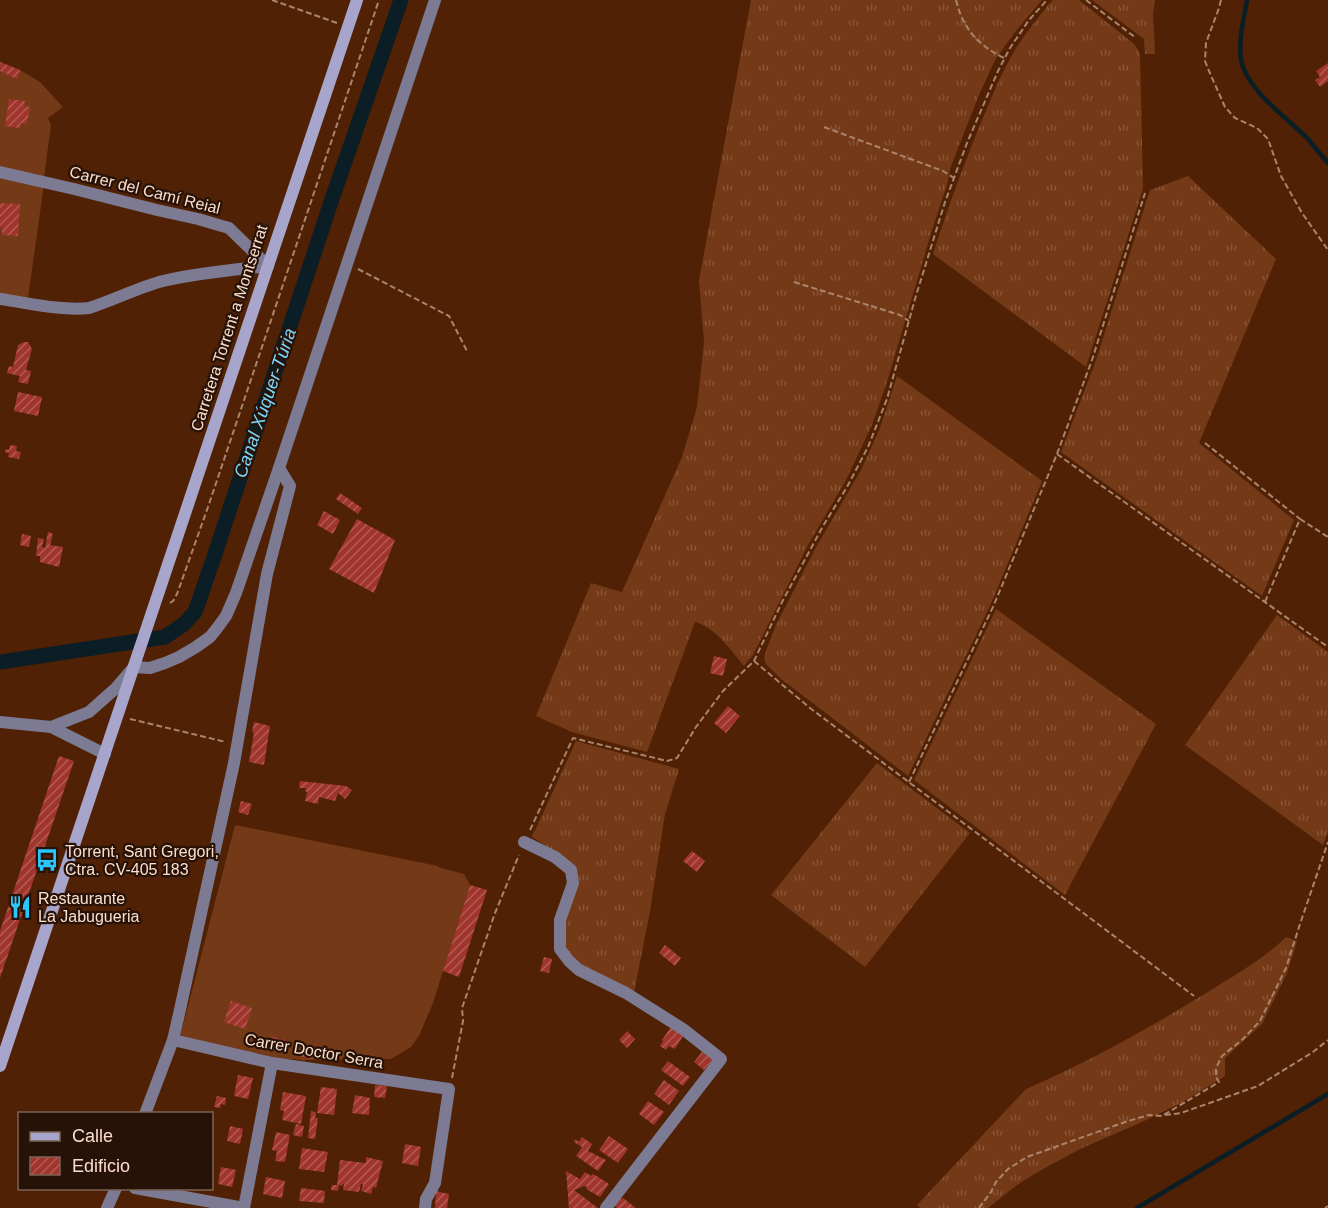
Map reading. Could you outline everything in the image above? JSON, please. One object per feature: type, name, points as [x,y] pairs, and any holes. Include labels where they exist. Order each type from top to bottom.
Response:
[{"type":"main road","name":"Carretera Torrent a Montserrat","points":[[135,664],[357,0]]},
{"type":"main road","points":[[0,1066],[4,1038],[135,664]]},
{"type":"street","points":[[51,727],[88,712],[116,688],[135,664],[150,668],[165,663],[195,647],[210,637],[226,616],[279,468],[435,0]]},
{"type":"street","name":"Carrer del Camí Reial","points":[[0,172],[229,228],[268,266]]},
{"type":"street","points":[[0,299],[53,307],[89,308],[164,281],[268,266]]},
{"type":"street","points":[[145,1112],[173,1040],[238,745],[267,574],[290,486],[279,468]]},
{"type":"street","points":[[0,722],[51,727],[105,754]]},
{"type":"street","points":[[524,842],[555,856],[570,870],[573,883],[560,920],[560,949],[569,961],[579,970],[626,993],[683,1029],[721,1059],[606,1208]]},
{"type":"street","name":"Carrer Doctor Serra","points":[[173,1040],[272,1063],[449,1089]]},
{"type":"street","points":[[146,1190],[244,1208],[272,1063]]},
{"type":"street","points":[[424,1208],[435,1183],[449,1089]]},
{"type":"street","points":[[107,1208],[115,1190]]},
{"type":"path","points":[[272,0],[348,27]]},
{"type":"path","points":[[152,612],[173,601],[177,594],[379,0]]},
{"type":"path","points":[[956,0],[972,34],[984,47],[1004,58]]},
{"type":"path","points":[[449,1089],[463,1020],[462,1008],[495,913],[524,842],[573,738],[667,761],[677,758],[723,691],[754,661],[788,593],[868,447],[886,399],[945,202],[972,132],[1004,58],[1029,20],[1047,0]]},
{"type":"path","points":[[1086,0],[1136,38]]},
{"type":"path","points":[[1221,0],[1206,43],[1205,61],[1225,108],[1235,118],[1257,128],[1268,140],[1281,176],[1302,213],[1328,250]]},
{"type":"path","points":[[824,127],[943,171],[954,178]]},
{"type":"path","points":[[909,782],[993,607],[1057,454],[1092,360],[1145,193]]},
{"type":"path","points":[[347,264],[449,316],[468,353]]},
{"type":"path","points":[[795,282],[900,315],[909,321]]},
{"type":"path","points":[[1205,443],[1300,519],[1328,537]]},
{"type":"path","points":[[1057,454],[1328,647]]},
{"type":"path","points":[[1264,602],[1300,519]]},
{"type":"path","points":[[754,661],[810,708],[1194,996]]},
{"type":"path","points":[[118,716],[238,745]]},
{"type":"path","points":[[1162,1116],[1219,1082],[1216,1077],[1216,1068],[1222,1056],[1260,1021],[1286,968],[1328,842]]},
{"type":"path","points":[[980,1208],[996,1182],[1008,1169],[1027,1157],[1128,1121],[1149,1115],[1162,1116],[1180,1113],[1258,1086],[1328,1040]]},
{"type":"green space","points":[[751,0],[1042,0],[995,60],[979,95],[951,166],[888,379],[872,425],[845,482],[808,545],[753,655],[744,666],[716,634],[695,622],[647,752],[572,732],[536,716],[591,583],[622,592],[682,457],[697,407],[704,342],[699,280]]},
{"type":"green space","points":[[1053,0],[1079,0],[1133,43],[1140,54],[1143,189],[1086,367],[933,254],[952,198],[998,82],[1022,39]]},
{"type":"green space","points":[[1092,0],[1155,0],[1153,14],[1155,54],[1145,54],[1144,39]]},
{"type":"green space","points":[[0,62],[40,82],[63,107],[48,118],[51,125],[44,177],[0,169]]},
{"type":"green space","points":[[0,176],[44,184],[28,298],[0,294]]},
{"type":"green space","points":[[1188,176],[1276,259],[1199,443],[1294,520],[1262,596],[1061,452],[1095,363],[1150,190]]},
{"type":"green space","points":[[897,376],[1042,481],[990,606],[908,776],[780,678],[764,659],[776,625],[815,549],[861,470],[880,428]]},
{"type":"green space","points":[[996,609],[1156,724],[1065,895],[914,780]]},
{"type":"green space","points":[[1277,615],[1328,652],[1328,832],[1323,845],[1185,745]]},
{"type":"green space","points":[[576,741],[679,769],[665,814],[634,993],[593,973],[567,951],[564,943],[564,929],[576,883],[553,850],[532,837]]},
{"type":"green space","points":[[877,763],[970,833],[865,967],[771,895]]},
{"type":"green space","points":[[235,825],[438,866],[464,874],[470,885],[433,1003],[419,1036],[411,1047],[391,1059],[275,1060],[180,1037]]},
{"type":"green space","points":[[1286,937],[1297,941],[1287,973],[1262,1024],[1225,1058],[1225,1076],[1183,1102],[1080,1149],[1036,1173],[988,1208],[920,1208],[917,1205],[1026,1089],[1096,1056],[1164,1019],[1249,966]]},
{"type":"building","points":[[0,62],[20,70],[17,79],[0,71]]},
{"type":"building","points":[[1328,63],[1328,81],[1320,87],[1315,80],[1320,77],[1316,71]]},
{"type":"building","points":[[9,99],[25,101],[24,106],[30,107],[27,124],[21,123],[20,128],[5,126]]},
{"type":"building","points":[[0,203],[20,204],[18,236],[2,235]]},
{"type":"building","points":[[28,342],[32,349],[26,370],[31,371],[28,384],[18,382],[20,376],[7,373],[9,366],[13,367],[18,345]]},
{"type":"building","points":[[18,392],[42,397],[38,416],[14,411]]},
{"type":"building","points":[[10,445],[17,446],[16,451],[21,452],[19,459],[8,457],[9,453],[5,452],[5,449],[9,450]]},
{"type":"building","points":[[340,493],[362,508],[358,514],[336,499]]},
{"type":"building","points":[[324,511],[340,520],[333,534],[317,525]]},
{"type":"building","points":[[357,519],[395,540],[374,593],[329,569]]},
{"type":"building","points":[[48,532],[53,534],[50,545],[63,547],[59,567],[40,562],[40,556],[36,556],[38,538],[44,539],[42,547],[45,548]]},
{"type":"building","points":[[22,534],[31,536],[29,547],[20,545]]},
{"type":"building","points":[[714,656],[727,659],[723,676],[710,673]]},
{"type":"building","points":[[728,706],[740,716],[726,733],[714,723]]},
{"type":"building","points":[[254,722],[270,726],[264,765],[249,762]]},
{"type":"building","points":[[59,756],[74,761],[0,978],[0,931]]},
{"type":"building","points":[[300,781],[346,786],[352,790],[345,799],[338,793],[335,801],[319,797],[318,804],[305,801],[306,788],[299,788]]},
{"type":"building","points":[[241,801],[252,804],[248,815],[238,812]]},
{"type":"building","points":[[692,851],[705,861],[697,872],[683,861]]},
{"type":"building","points":[[470,885],[487,890],[459,977],[443,971]]},
{"type":"building","points":[[665,945],[681,958],[675,966],[659,953]]},
{"type":"building","points":[[544,957],[552,959],[549,973],[540,971]]},
{"type":"building","points":[[231,1001],[252,1008],[245,1029],[224,1022]]},
{"type":"building","points":[[671,1027],[683,1036],[675,1049],[669,1046],[666,1050],[660,1046]]},
{"type":"building","points":[[627,1031],[635,1039],[627,1048],[619,1040]]},
{"type":"building","points":[[271,1036],[287,1041],[285,1049],[269,1044]]},
{"type":"building","points":[[304,1046],[315,1049],[313,1059],[302,1057]]},
{"type":"building","points":[[702,1052],[713,1060],[704,1070],[694,1062]]},
{"type":"building","points":[[668,1061],[690,1077],[683,1086],[661,1070]]},
{"type":"building","points":[[238,1075],[253,1078],[248,1099],[234,1096]]},
{"type":"building","points":[[664,1080],[679,1091],[669,1105],[654,1094]]},
{"type":"building","points":[[375,1085],[387,1086],[385,1098],[374,1097]]},
{"type":"building","points":[[321,1087],[337,1089],[334,1115],[317,1113]]},
{"type":"building","points":[[283,1092],[306,1096],[301,1124],[282,1120],[284,1111],[280,1110]]},
{"type":"building","points":[[355,1095],[370,1098],[369,1115],[352,1113]]},
{"type":"building","points":[[217,1096],[226,1098],[225,1105],[221,1104],[220,1108],[214,1107]]},
{"type":"building","points":[[648,1101],[664,1112],[654,1125],[639,1114]]},
{"type":"building","points":[[311,1111],[316,1112],[315,1118],[318,1118],[315,1139],[308,1138]]},
{"type":"building","points":[[296,1124],[304,1126],[302,1137],[293,1135]]},
{"type":"building","points":[[230,1126],[243,1129],[240,1144],[227,1141]]},
{"type":"building","points":[[276,1132],[290,1135],[285,1162],[275,1161],[277,1151],[272,1150]]},
{"type":"building","points":[[609,1136],[628,1149],[618,1163],[599,1150]]},
{"type":"building","points":[[582,1137],[592,1144],[588,1151],[606,1160],[598,1171],[576,1156],[582,1147],[574,1142],[575,1139],[579,1142]]},
{"type":"building","points":[[405,1144],[421,1147],[418,1166],[402,1163]]},
{"type":"building","points":[[302,1148],[328,1152],[324,1172],[299,1169]]},
{"type":"building","points":[[366,1157],[383,1161],[376,1188],[373,1187],[371,1194],[361,1191],[363,1184],[359,1192],[343,1190],[344,1184],[339,1185],[338,1191],[331,1190],[332,1185],[337,1185],[340,1160],[366,1163]]},
{"type":"building","points":[[221,1167],[236,1170],[232,1187],[218,1184]]},
{"type":"building","points":[[566,1171],[580,1179],[585,1172],[591,1176],[592,1174],[609,1184],[600,1197],[584,1186],[574,1190],[598,1208],[569,1208]]},
{"type":"building","points":[[266,1177],[285,1181],[282,1198],[263,1194]]},
{"type":"building","points":[[301,1188],[325,1191],[324,1203],[299,1201]]},
{"type":"building","points":[[436,1191],[449,1194],[447,1208],[435,1208]]},
{"type":"building","points":[[623,1198],[636,1208],[617,1208],[614,1205],[617,1200]]},
{"type":"waterway","name":"Canal Xúquer-Túria","points":[[0,662],[165,637],[184,624],[195,612],[331,202],[401,0]]},
{"type":"waterway","points":[[1247,0],[1240,45],[1244,71],[1259,92],[1307,138],[1328,163]]},
{"type":"waterway","points":[[1137,1208],[1328,1094]]},
{"type":"place","name":"Torrent, Sant Gregori, Ctra. CV-405 183","points":[[47,860]]},
{"type":"place","name":"Restaurante La Jabugueria","points":[[20,907]]}]
